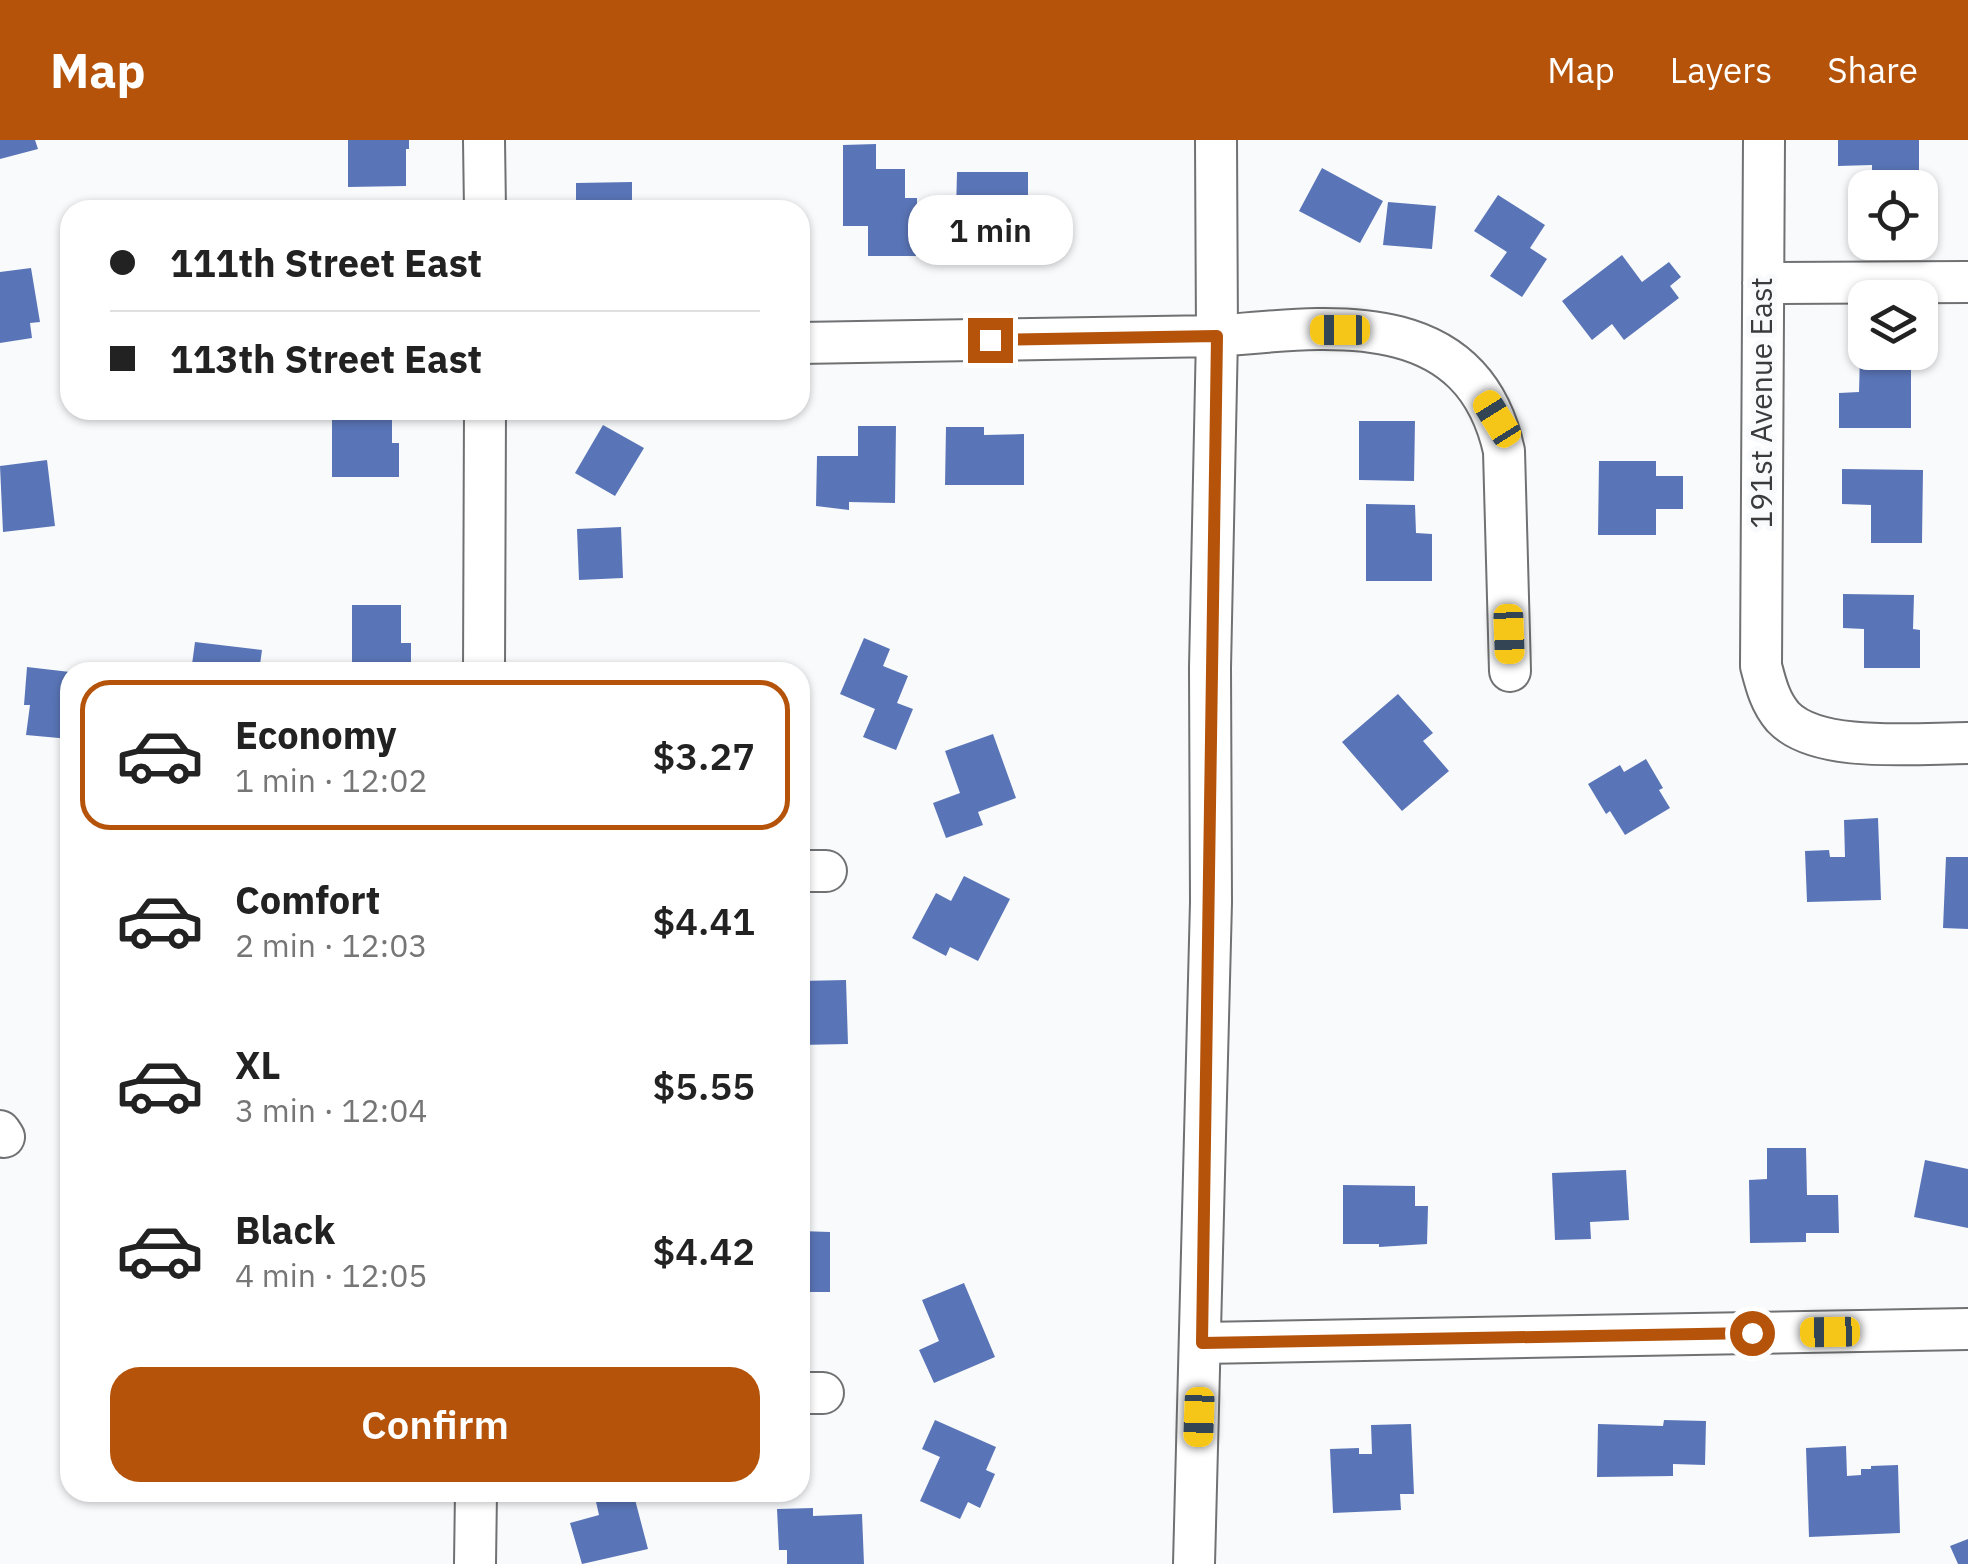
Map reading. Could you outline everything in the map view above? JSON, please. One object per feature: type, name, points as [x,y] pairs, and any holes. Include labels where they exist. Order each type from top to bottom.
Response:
[{"type":"street","points":[[484,140],[484,200]]},
{"type":"street","points":[[1194,1564],[1202,1343],[1217,336],[1216,140]]},
{"type":"street","name":"191st Avenue East","points":[[1764,140],[1761,666],[1770,698],[1785,718],[1806,733],[1830,742],[1968,743]]},
{"type":"street","points":[[1763,282],[1968,282]]},
{"type":"street","points":[[810,342],[1217,336],[1369,329],[1400,335],[1430,347],[1464,372],[1497,419],[1504,451],[1510,671]]},
{"type":"street","points":[[484,420],[484,662]]},
{"type":"street","points":[[1202,1343],[1968,1329]]},
{"type":"street","points":[[474,1564],[476,1502]]},
{"type":"building","points":[[0,140],[35,140],[38,149],[0,159]]},
{"type":"building","points":[[348,140],[409,140],[406,186],[348,187]]},
{"type":"building","points":[[1838,140],[1919,140],[1919,170],[1838,166]]},
{"type":"building","points":[[876,144],[876,169],[905,169],[905,198],[917,198],[917,256],[868,256],[868,226],[843,226],[843,145]]},
{"type":"building","points":[[1322,168],[1383,201],[1360,243],[1299,211]]},
{"type":"building","points":[[957,172],[1028,172],[1028,224],[1003,224],[1003,247],[950,247],[950,212],[956,212]]},
{"type":"building","points":[[632,182],[632,200],[576,200],[576,183]]},
{"type":"building","points":[[1498,195],[1545,225],[1530,248],[1547,259],[1522,297],[1490,276],[1507,252],[1474,231]]},
{"type":"building","points":[[1388,202],[1436,206],[1432,249],[1383,245]]},
{"type":"building","points":[[1622,255],[1642,282],[1669,262],[1681,277],[1670,286],[1679,298],[1624,340],[1612,324],[1592,340],[1562,301]]},
{"type":"building","points":[[31,268],[40,322],[30,323],[32,338],[0,343],[0,272]]},
{"type":"building","points":[[1860,370],[1911,370],[1911,428],[1839,428],[1839,393],[1859,392]]},
{"type":"building","points":[[332,420],[392,420],[392,443],[399,443],[399,477],[332,477]]},
{"type":"building","points":[[1359,421],[1415,421],[1414,481],[1359,480]]},
{"type":"building","points":[[603,425],[644,448],[615,496],[575,473]]},
{"type":"building","points":[[858,426],[896,426],[895,503],[849,502],[849,510],[816,506],[817,456],[858,456]]},
{"type":"building","points":[[946,427],[984,427],[984,435],[1024,434],[1024,485],[945,485]]},
{"type":"building","points":[[47,460],[55,526],[3,532],[0,466]]},
{"type":"building","points":[[1599,461],[1656,461],[1656,476],[1683,476],[1683,509],[1656,509],[1656,535],[1598,535]]},
{"type":"building","points":[[1842,469],[1923,470],[1922,543],[1871,543],[1871,505],[1842,504]]},
{"type":"building","points":[[1366,504],[1415,505],[1416,533],[1432,534],[1432,581],[1366,581]]},
{"type":"building","points":[[621,527],[623,578],[579,580],[577,529]]},
{"type":"building","points":[[1843,594],[1914,595],[1913,629],[1920,630],[1920,668],[1864,668],[1864,629],[1843,628]]},
{"type":"building","points":[[352,605],[401,605],[401,643],[411,643],[411,662],[352,662]]},
{"type":"building","points":[[864,638],[890,649],[883,666],[908,676],[897,703],[913,709],[896,750],[863,737],[875,709],[840,694]]},
{"type":"building","points":[[195,642],[262,650],[260,662],[192,662]]},
{"type":"building","points":[[27,667],[60,671],[60,738],[26,735],[30,705],[24,705]]},
{"type":"building","points":[[1398,694],[1433,733],[1423,741],[1449,771],[1402,811],[1342,742]]},
{"type":"building","points":[[993,734],[1016,798],[978,812],[983,825],[946,838],[933,803],[960,793],[945,751]]},
{"type":"building","points":[[1646,759],[1670,808],[1625,835],[1610,811],[1606,814],[1588,784],[1620,765],[1624,772]]},
{"type":"building","points":[[1878,818],[1881,900],[1807,902],[1805,851],[1829,850],[1830,857],[1845,857],[1844,820]]},
{"type":"building","points":[[1946,857],[1968,857],[1968,929],[1943,928]]},
{"type":"building","points":[[964,876],[1010,899],[978,961],[950,947],[946,956],[912,938],[936,893],[951,901]]},
{"type":"building","points":[[846,980],[848,1044],[810,1045],[810,981]]},
{"type":"building","points":[[1767,1148],[1806,1148],[1807,1195],[1838,1195],[1839,1233],[1806,1233],[1806,1242],[1750,1243],[1749,1180],[1767,1179]]},
{"type":"building","points":[[1925,1160],[1968,1169],[1968,1228],[1914,1217]]},
{"type":"building","points":[[1626,1170],[1629,1220],[1590,1222],[1591,1239],[1555,1240],[1552,1173]]},
{"type":"building","points":[[1343,1185],[1415,1186],[1415,1206],[1428,1206],[1427,1244],[1343,1244]]},
{"type":"building","points":[[810,1231],[830,1232],[830,1292],[810,1292]]},
{"type":"building","points":[[964,1283],[995,1357],[934,1383],[919,1350],[939,1341],[922,1300]]},
{"type":"building","points":[[935,1420],[996,1447],[986,1470],[995,1474],[980,1508],[968,1502],[960,1519],[920,1501],[940,1457],[922,1449]]},
{"type":"building","points":[[1664,1420],[1706,1421],[1705,1465],[1673,1464],[1673,1476],[1597,1477],[1598,1424],[1663,1426]]},
{"type":"building","points":[[1411,1424],[1414,1494],[1400,1494],[1401,1510],[1333,1513],[1330,1449],[1359,1448],[1359,1454],[1372,1454],[1371,1425]]},
{"type":"building","points":[[1846,1446],[1847,1476],[1861,1475],[1861,1469],[1871,1466],[1898,1465],[1900,1533],[1809,1537],[1806,1448]]},
{"type":"building","points":[[596,1502],[636,1502],[648,1549],[582,1564],[570,1523],[599,1515]]},
{"type":"building","points":[[813,1508],[813,1516],[862,1514],[864,1564],[787,1564],[787,1550],[779,1550],[777,1509]]},
{"type":"building","points":[[1968,1539],[1968,1564],[1958,1564],[1950,1546]]},
{"type":"route","points":[[990,340],[1217,336],[1202,1343],[1752,1333]]}]
